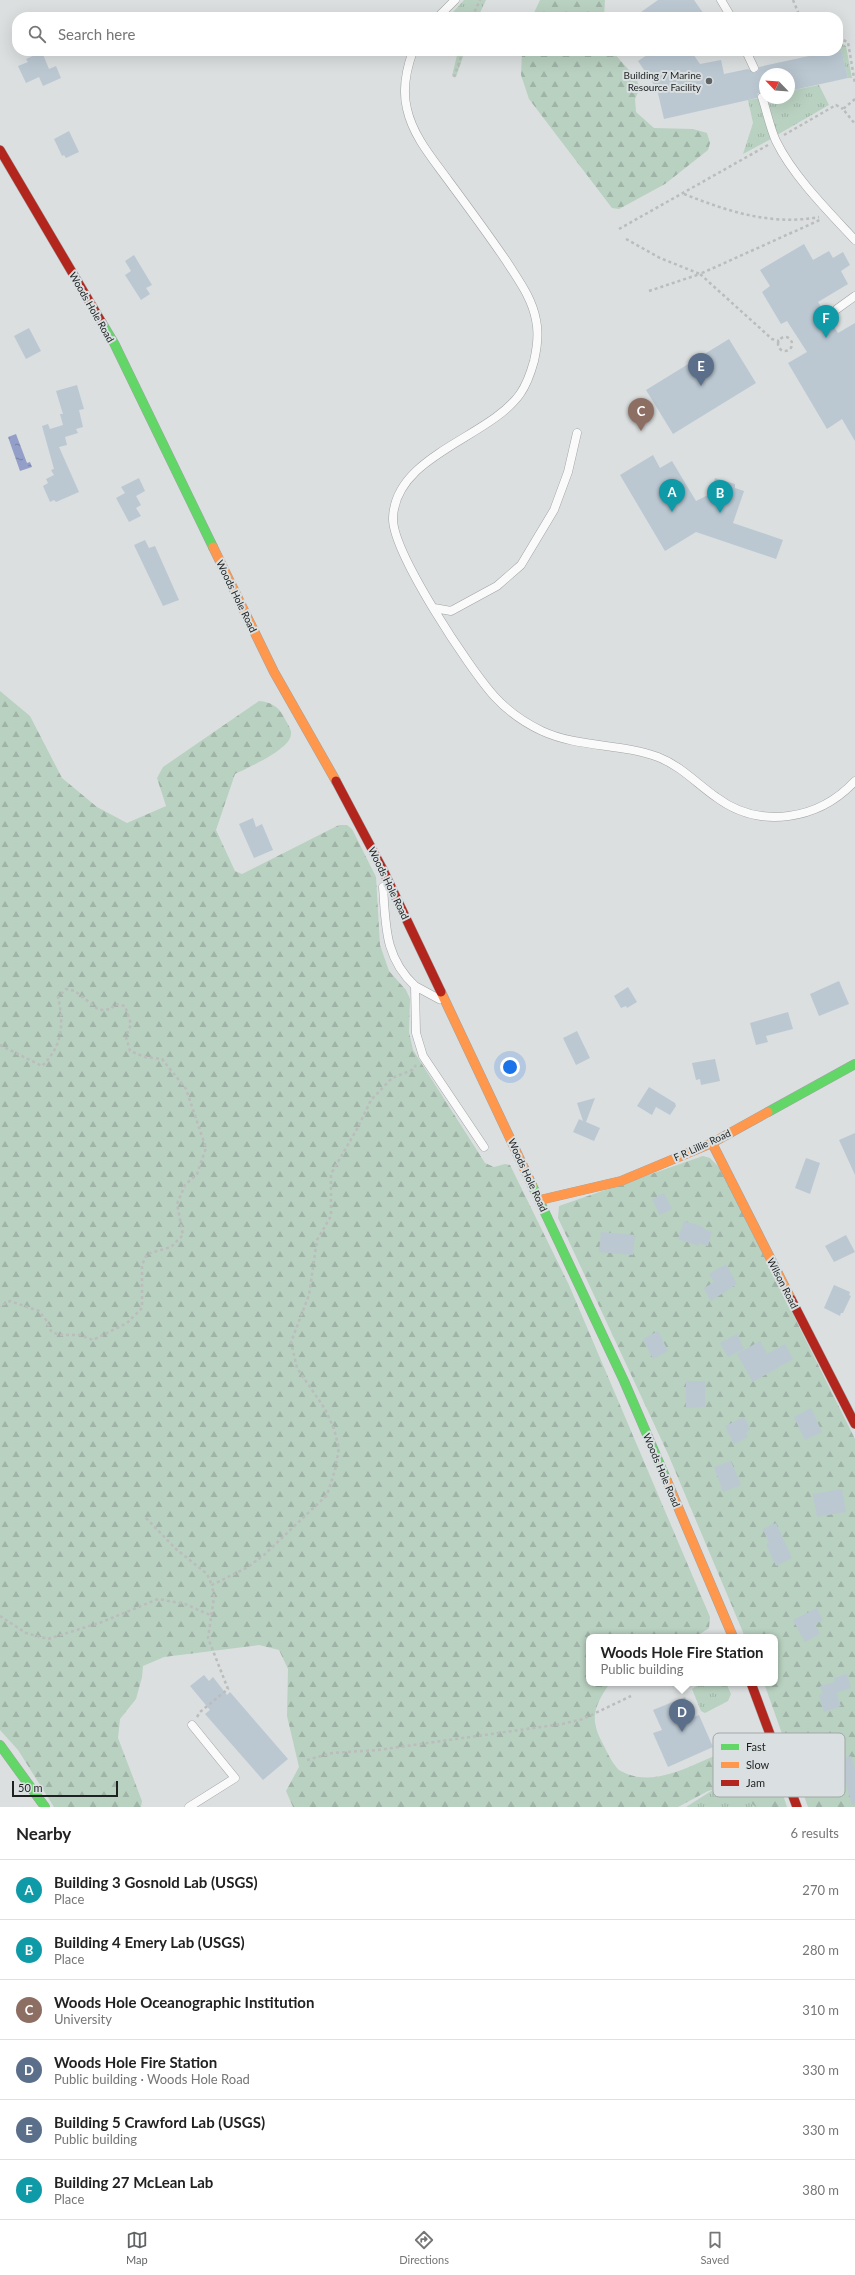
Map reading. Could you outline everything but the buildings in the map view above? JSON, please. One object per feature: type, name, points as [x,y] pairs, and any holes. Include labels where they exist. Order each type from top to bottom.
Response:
[{"type":"main road","name":"Woods Hole Road","points":[[0,150],[114,343],[274,672],[346,799],[382,868],[540,1200],[624,1381],[732,1634]]},
{"type":"main road","name":"F R Lillie Road","points":[[540,1200],[621,1181],[712,1143],[855,1064]]},
{"type":"main road","name":"Wilson Road","points":[[712,1143],[855,1424]]},
{"type":"main road","points":[[752,1686],[770,1733]]},
{"type":"main road","points":[[0,1745],[45,1807]]},
{"type":"main road","points":[[793,1797],[797,1807]]},
{"type":"lane","points":[[443,12],[455,0]]},
{"type":"lane","points":[[721,0],[728,12]]},
{"type":"lane","points":[[411,56],[406,74],[405,91],[408,113],[412,126],[426,149],[525,290],[534,313],[538,338],[531,372],[519,395],[493,418],[415,472],[404,486],[395,505],[394,526],[398,543],[434,608],[487,688],[517,716],[542,731],[571,740],[655,756],[682,769],[726,804],[753,814],[790,816],[808,813],[842,794],[855,781]]},
{"type":"lane","points":[[748,56],[754,68]]},
{"type":"lane","points":[[764,104],[776,140],[790,163],[832,215],[855,240]]},
{"type":"lane","points":[[837,309],[855,296]]},
{"type":"lane","points":[[434,608],[451,611],[497,586],[521,565],[554,510],[568,472],[577,434]]},
{"type":"lane","points":[[382,868],[386,938],[404,976],[415,986],[446,1003]]},
{"type":"lane","points":[[415,986],[416,1033],[422,1056],[484,1147]]},
{"type":"lane","points":[[189,1807],[235,1778],[192,1725]]},
{"type":"path","points":[[474,12],[480,0]]},
{"type":"path","points":[[793,0],[798,12]]},
{"type":"path","points":[[843,40],[848,42],[855,84]]},
{"type":"path","points":[[454,77],[461,56]]},
{"type":"path","points":[[842,109],[855,99]]},
{"type":"path","points":[[618,229],[684,194],[836,105],[842,109],[855,124]]},
{"type":"path","points":[[684,194],[722,209],[759,218],[805,220],[832,215]]},
{"type":"path","points":[[649,291],[700,274],[832,215]]},
{"type":"path","points":[[626,239],[660,258],[700,274],[772,339],[778,341]]},
{"type":"path","points":[[786,337],[791,341],[791,347],[787,350],[781,350],[778,346],[778,341],[786,337]]},
{"type":"path","points":[[0,1045],[42,1066],[50,1058],[63,1029],[58,996],[66,989],[75,992],[99,1010],[112,1009],[115,1004],[125,1006],[131,1024],[126,1037],[130,1051],[145,1057],[162,1059],[177,1076],[186,1089],[206,1148],[197,1174],[185,1185],[177,1204],[183,1234],[171,1247],[147,1254],[142,1265],[142,1308],[127,1323],[93,1340],[80,1335],[59,1335],[51,1331],[46,1320],[39,1311],[21,1304],[10,1301],[0,1306]]},
{"type":"path","points":[[212,1585],[248,1567],[264,1556],[327,1495],[336,1470],[339,1448],[334,1429],[325,1409],[297,1368],[291,1342],[309,1295],[317,1240],[331,1216],[331,1174],[358,1129],[371,1100],[392,1078],[412,1070],[422,1056]]},
{"type":"path","points":[[146,1518],[176,1549],[208,1574],[212,1585],[214,1597],[210,1615],[208,1638],[228,1689],[200,1712],[192,1725]]},
{"type":"path","points":[[0,1616],[26,1632],[48,1639],[102,1622],[158,1599],[185,1604],[210,1615]]},
{"type":"path","points":[[307,1760],[332,1753],[378,1750],[562,1724],[583,1719],[631,1696]]},
{"type":"green space","points":[[464,0],[486,0],[480,12],[453,12]]},
{"type":"green space","points":[[540,0],[605,0],[604,12],[534,12]]},
{"type":"green space","points":[[843,44],[846,46],[852,78],[848,78],[842,56]]},
{"type":"green space","points":[[457,56],[463,56],[456,77],[452,76]]},
{"type":"green space","points":[[522,56],[616,56],[636,78],[640,88],[635,99],[636,112],[654,128],[693,129],[707,133],[710,143],[708,150],[665,184],[619,209],[612,208],[529,99],[521,75]]},
{"type":"green space","points":[[819,85],[829,105],[777,135],[769,104],[795,104],[795,90]]},
{"type":"green space","points":[[759,98],[759,104],[762,104],[771,139],[743,154],[753,123],[748,100]]},
{"type":"green space","points":[[0,691],[30,716],[62,778],[97,807],[127,823],[166,806],[157,778],[163,767],[259,701],[267,703],[280,710],[282,713],[291,730],[289,740],[284,746],[268,757],[235,774],[216,830],[235,871],[242,874],[339,825],[347,825],[352,829],[376,877],[380,945],[389,971],[406,990],[410,999],[409,1032],[413,1050],[485,1163],[494,1167],[505,1164],[510,1165],[569,1285],[710,1617],[709,1628],[700,1634],[586,1634],[586,1686],[608,1686],[600,1699],[595,1713],[596,1727],[599,1735],[611,1759],[620,1771],[641,1777],[655,1777],[669,1774],[713,1757],[713,1790],[678,1807],[293,1807],[286,1791],[299,1767],[287,1716],[288,1669],[279,1650],[259,1645],[164,1657],[143,1666],[142,1677],[136,1699],[120,1719],[118,1738],[142,1801],[141,1807],[54,1807],[18,1750],[0,1730]]},
{"type":"green space","points":[[703,1156],[710,1158],[720,1168],[855,1439],[855,1807],[808,1807],[804,1797],[845,1797],[845,1733],[782,1733],[765,1686],[778,1686],[778,1634],[744,1634],[668,1454],[558,1218],[559,1206]]},
{"type":"green space","points":[[697,1686],[727,1686],[731,1694],[728,1701],[705,1713],[701,1711],[692,1689]]},
{"type":"green space","points":[[713,1790],[713,1797],[782,1797],[785,1807],[686,1807]]},
{"type":"green space","points":[[744,1797],[784,1797],[787,1807],[756,1807]]},
{"type":"water","points":[[16,434],[27,463],[30,462],[32,467],[20,471],[8,437]]},
{"type":"traffic: fast","points":[[102,323],[114,343],[213,547]]},
{"type":"traffic: fast","points":[[768,1112],[855,1064]]},
{"type":"traffic: fast","points":[[532,1185],[624,1381],[667,1481]]},
{"type":"traffic: fast","points":[[0,1745],[45,1807]]},
{"type":"traffic: slow","points":[[213,547],[274,672],[336,781]]},
{"type":"traffic: slow","points":[[441,992],[532,1185]]},
{"type":"traffic: slow","points":[[540,1200],[621,1181],[712,1143],[768,1112]]},
{"type":"traffic: slow","points":[[712,1143],[791,1299]]},
{"type":"traffic: slow","points":[[667,1481],[732,1634]]},
{"type":"traffic: jam","points":[[0,150],[102,323]]},
{"type":"traffic: jam","points":[[336,781],[382,868],[441,992]]},
{"type":"traffic: jam","points":[[791,1299],[855,1424]]},
{"type":"traffic: jam","points":[[752,1686],[770,1733]]},
{"type":"traffic: jam","points":[[793,1797],[797,1807]]},
{"type":"place","name":"Building 7 Marine Resource Facility","points":[[709,81]]},
{"type":"place","name":"Building 27 McLean Lab","points":[[826,338]]},
{"type":"place","name":"Building 5 Crawford Lab (USGS)","points":[[701,386]]},
{"type":"place","name":"Woods Hole Oceanographic Institution","points":[[641,431]]},
{"type":"place","name":"Building 3 Gosnold Lab (USGS)","points":[[672,512]]},
{"type":"place","name":"Building 4 Emery Lab (USGS)","points":[[720,513]]},
{"type":"place","name":"Woods Hole Fire Station","points":[[682,1732]]}]
